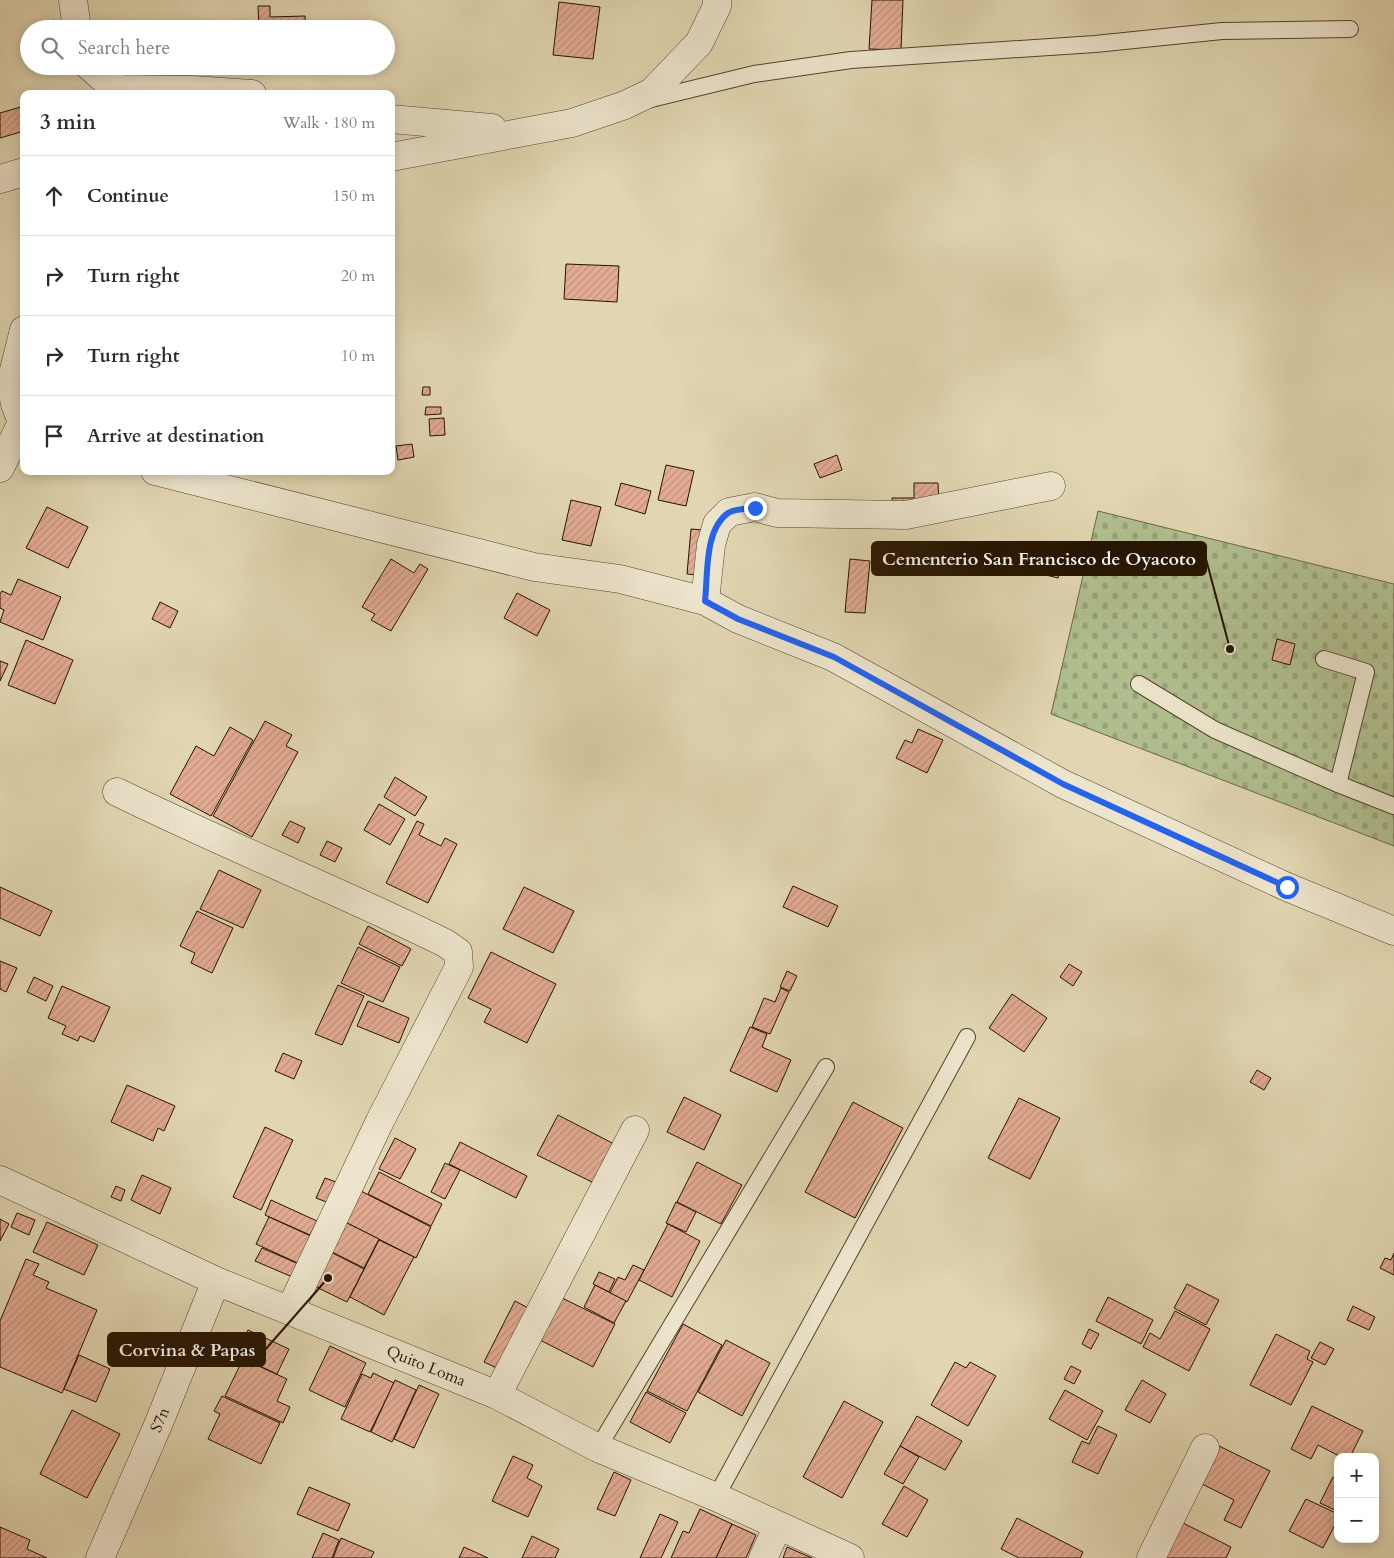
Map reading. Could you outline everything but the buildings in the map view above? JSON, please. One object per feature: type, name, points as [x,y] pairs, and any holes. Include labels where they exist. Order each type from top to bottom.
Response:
[{"type":"street","points":[[73,0],[76,20]]},
{"type":"street","points":[[395,155],[572,123],[625,105],[652,92],[699,43],[717,6],[717,0]]},
{"type":"street","points":[[99,75],[120,89],[146,90]]},
{"type":"street","points":[[395,119],[528,131]]},
{"type":"street","points":[[0,179],[20,173]]},
{"type":"street","points":[[20,346],[11,382],[14,404],[20,417]]},
{"type":"street","points":[[0,468],[20,429]]},
{"type":"street","points":[[171,475],[534,567],[620,579],[705,601],[738,619],[834,657],[1063,784],[1287,887],[1394,931]]},
{"type":"street","points":[[705,601],[711,545],[717,524],[729,512],[755,508],[776,512],[906,515],[1051,486]]},
{"type":"street","points":[[117,792],[212,838],[362,902],[445,943],[458,952],[459,967],[380,1121],[290,1310]]},
{"type":"street","points":[[497,1395],[635,1130]]},
{"type":"street","name":"Quito Loma","points":[[0,1180],[216,1281],[497,1395],[598,1448],[716,1496],[850,1558]]},
{"type":"street","name":"S7n","points":[[100,1558],[158,1425],[216,1281]]},
{"type":"street","points":[[1151,1558],[1204,1448]]},
{"type":"street","points":[[763,1558],[778,1526]]},
{"type":"lane","points":[[625,105],[754,74],[851,60],[1095,44],[1222,30],[1350,29]]},
{"type":"lane","points":[[1324,659],[1366,672],[1338,784]]},
{"type":"lane","points":[[1139,684],[1215,730],[1338,784],[1394,806]]},
{"type":"lane","points":[[716,1496],[966,1038]]},
{"type":"lane","points":[[598,1448],[826,1068]]},
{"type":"green space","points":[[1098,511],[1394,584],[1394,846],[1051,714]]},
{"type":"place","name":"Cementerio San Francisco de Oyacoto","points":[[1230,649]]},
{"type":"place","name":"Corvina & Papas","points":[[328,1278]]},
{"type":"route","points":[[755,508],[729,512],[717,524],[711,545],[705,601],[738,619],[834,657],[1063,784],[1287,887]]}]
